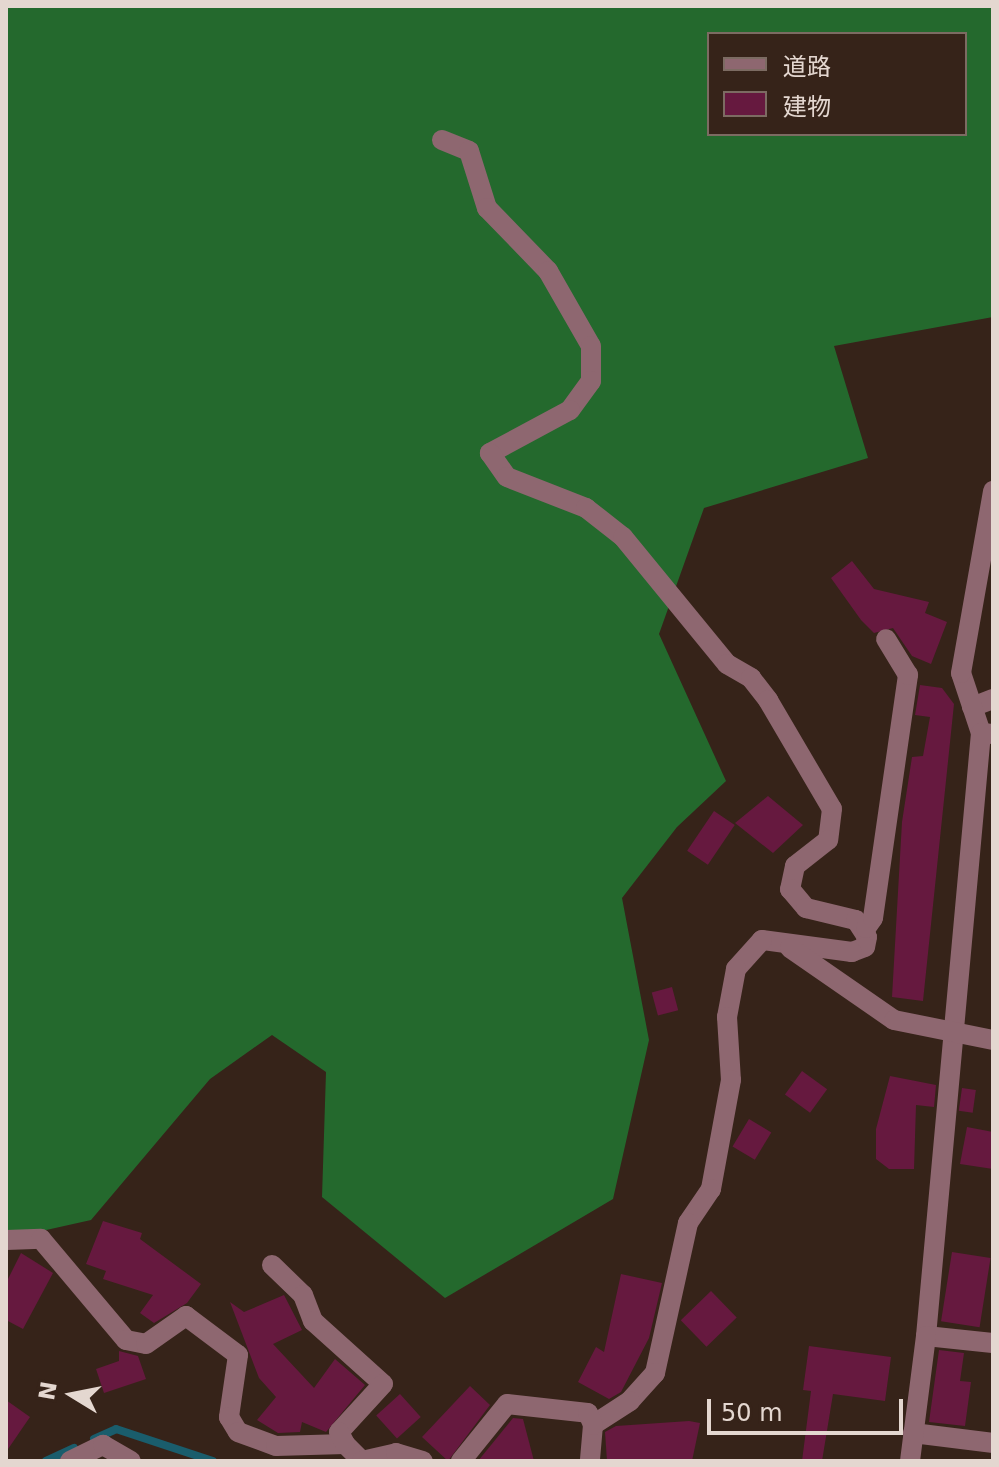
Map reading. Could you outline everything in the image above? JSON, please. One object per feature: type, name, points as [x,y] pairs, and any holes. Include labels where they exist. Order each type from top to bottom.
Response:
[{"type":"street","points":[[442,140],[469,151],[487,208],[548,271],[591,346],[591,381],[570,410],[490,453],[507,477],[586,508],[623,537],[727,664],[760,689],[832,809],[828,840],[795,866],[790,889],[806,908],[866,928]]},
{"type":"street","points":[[910,1461],[926,1336],[987,733],[972,707],[961,673],[993,491]]},
{"type":"street","points":[[593,1425],[630,1401],[655,1373],[688,1223],[711,1189],[731,1080],[727,1017],[736,969],[749,948],[780,941],[852,952],[865,947],[866,928],[873,918],[908,675],[886,639]]},
{"type":"street","points":[[972,707],[993,699]]},
{"type":"street","points":[[780,941],[894,1020],[956,1037],[993,1040]]},
{"type":"street","points":[[6,1240],[41,1239],[126,1340],[146,1344],[186,1316],[238,1355],[229,1417],[238,1432],[276,1446],[345,1444]]},
{"type":"street","points":[[272,1265],[303,1295],[313,1321],[383,1384],[339,1432],[345,1444],[362,1461],[396,1453],[423,1461]]},
{"type":"street","points":[[926,1336],[993,1343]]},
{"type":"street","points":[[461,1461],[507,1404],[588,1413],[593,1425],[590,1461]]},
{"type":"street","points":[[913,1433],[993,1443]]},
{"type":"street","points":[[70,1461],[103,1445],[131,1461]]},
{"type":"green space","points":[[6,6],[993,6],[993,317],[834,346],[868,458],[704,508],[659,634],[726,781],[677,827],[622,898],[649,1040],[613,1199],[445,1298],[322,1197],[326,1072],[272,1035],[210,1079],[91,1220],[6,1239]]},
{"type":"building","points":[[852,561],[874,589],[929,602],[925,613],[947,622],[931,664],[912,656],[893,628],[874,633],[861,620],[831,578]]},
{"type":"building","points":[[920,685],[942,688],[954,704],[923,1001],[892,997],[902,822],[912,757],[923,756],[930,717],[915,715]]},
{"type":"building","points":[[768,796],[803,825],[773,853],[735,823]]},
{"type":"building","points":[[714,811],[735,825],[708,865],[687,851]]},
{"type":"building","points":[[672,987],[678,1010],[658,1016],[652,992]]},
{"type":"building","points":[[802,1071],[827,1089],[810,1113],[785,1094]]},
{"type":"building","points":[[890,1076],[936,1085],[934,1107],[916,1105],[914,1169],[889,1169],[876,1159],[876,1129]]},
{"type":"building","points":[[962,1088],[976,1090],[973,1113],[959,1111]]},
{"type":"building","points":[[749,1119],[771,1132],[755,1160],[733,1146]]},
{"type":"building","points":[[967,1127],[993,1132],[993,1169],[960,1164]]},
{"type":"building","points":[[103,1221],[142,1233],[140,1239],[201,1284],[187,1303],[154,1323],[140,1313],[153,1295],[103,1279],[106,1271],[86,1264]]},
{"type":"building","points":[[952,1252],[991,1258],[980,1327],[941,1321]]},
{"type":"building","points":[[21,1253],[53,1273],[23,1329],[6,1320],[6,1283]]},
{"type":"building","points":[[621,1274],[662,1283],[649,1338],[621,1392],[609,1399],[578,1382],[596,1347],[604,1352]]},
{"type":"building","points":[[711,1291],[737,1318],[706,1347],[681,1320]]},
{"type":"building","points":[[284,1295],[302,1330],[273,1344],[314,1388],[335,1359],[365,1385],[326,1432],[302,1422],[300,1432],[278,1433],[257,1420],[276,1397],[259,1378],[230,1302],[244,1312]]},
{"type":"building","points":[[809,1346],[891,1357],[885,1401],[833,1394],[822,1461],[802,1461],[811,1391],[803,1390]]},
{"type":"building","points":[[939,1350],[964,1353],[960,1381],[971,1382],[965,1426],[929,1422]]},
{"type":"building","points":[[119,1351],[138,1356],[146,1379],[104,1393],[96,1369],[119,1361]]},
{"type":"building","points":[[470,1386],[490,1405],[448,1461],[422,1437]]},
{"type":"building","points":[[400,1394],[421,1417],[397,1438],[376,1415]]},
{"type":"building","points":[[6,1400],[30,1417],[6,1452]]},
{"type":"building","points":[[513,1418],[523,1419],[534,1461],[478,1461]]},
{"type":"building","points":[[700,1423],[692,1461],[607,1461],[605,1432],[616,1426]]},
{"type":"waterway","points":[[94,1439],[116,1429],[213,1461]]},
{"type":"waterway","points":[[46,1461],[74,1448]]}]
